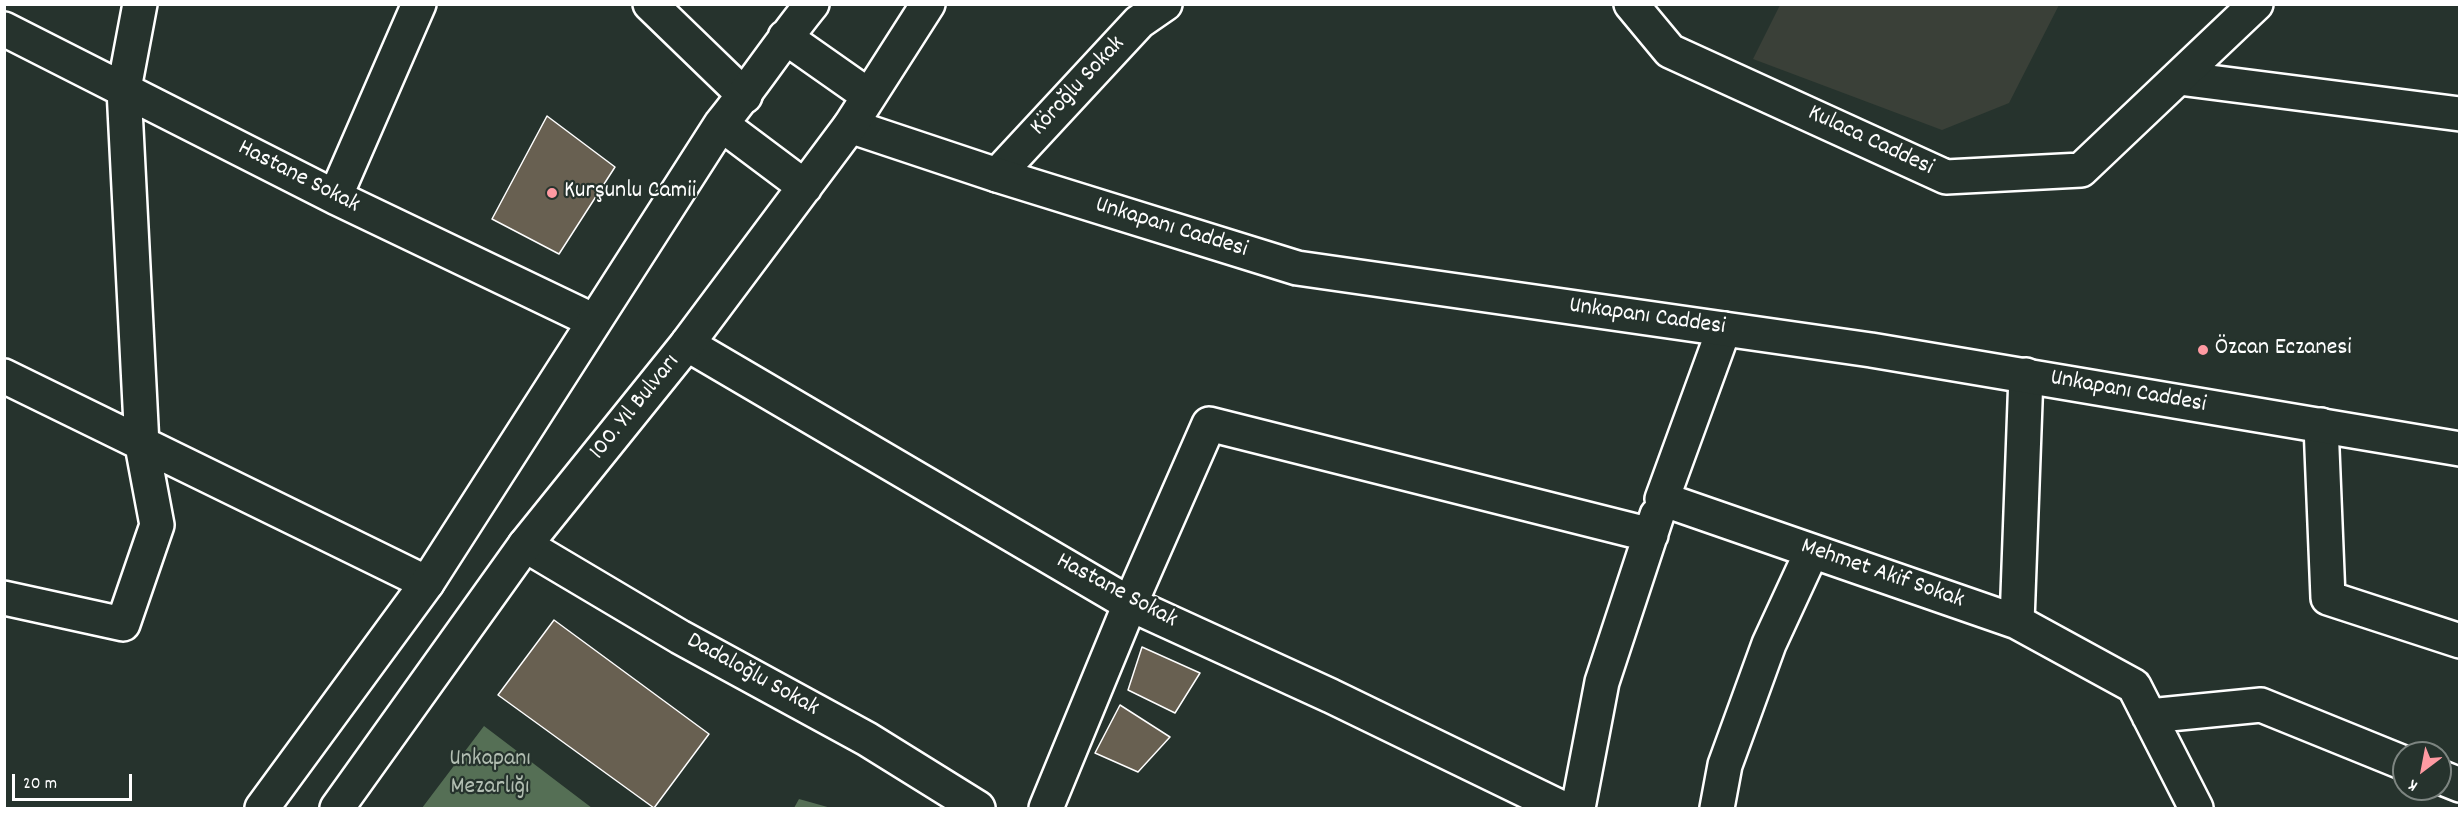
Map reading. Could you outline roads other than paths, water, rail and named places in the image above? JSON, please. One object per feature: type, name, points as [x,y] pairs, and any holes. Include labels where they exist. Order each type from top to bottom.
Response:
[{"type":"street","points":[[4,598],[123,624],[157,525],[142,445],[124,89],[140,4]]},
{"type":"street","points":[[335,197],[419,4]]},
{"type":"street","points":[[650,4],[745,96]]},
{"type":"street","points":[[262,808],[427,583],[722,124],[745,96],[785,37],[812,4]]},
{"type":"street","name":"100. Yıl Bulvarı","points":[[338,808],[525,545],[687,344],[850,126],[928,4]]},
{"type":"street","name":"Köroğlu Sokak","points":[[997,175],[1139,22],[1165,4]]},
{"type":"street","name":"Kulaca Caddesi","points":[[1631,4],[1670,51],[1946,177],[2081,170],[2256,4]]},
{"type":"street","name":"Hastane Sokak","points":[[4,29],[335,197],[594,321]]},
{"type":"street","points":[[785,37],[869,96]]},
{"type":"street","points":[[2179,78],[2460,114]]},
{"type":"street","points":[[722,124],[805,187]]},
{"type":"street","name":"Unkapanı Caddesi","points":[[850,126],[997,175],[1297,268],[1871,350],[2460,448]]},
{"type":"street","points":[[1578,808],[1602,682],[1662,499],[1724,329]]},
{"type":"street","name":"Hastane Sokak","points":[[687,344],[1130,604],[1330,696],[1562,808]]},
{"type":"street","points":[[2017,622],[2026,375]]},
{"type":"street","points":[[4,376],[427,583]]},
{"type":"street","points":[[1046,808],[1130,604],[1209,424],[1651,535]]},
{"type":"street","points":[[2321,425],[2328,598],[2460,641]]},
{"type":"street","name":"Mehmet Akif Sokak","points":[[1662,499],[2017,622],[2134,686],[2196,808]]},
{"type":"street","name":"Dadaloğlu Sokak","points":[[525,545],[680,637],[867,739],[978,808]]},
{"type":"street","points":[[1717,808],[1725,765],[1768,644],[1812,551]]},
{"type":"street","points":[[2149,716],[2261,705],[2392,758]]},
{"type":"place","name":"Kurşunlu Camii","points":[[552,193]]},
{"type":"place","name":"Özcan Eczanesi","points":[[2203,350]]},
{"type":"park label","name":"Unkapanı Mezarlığı","points":[[490,775]]}]
